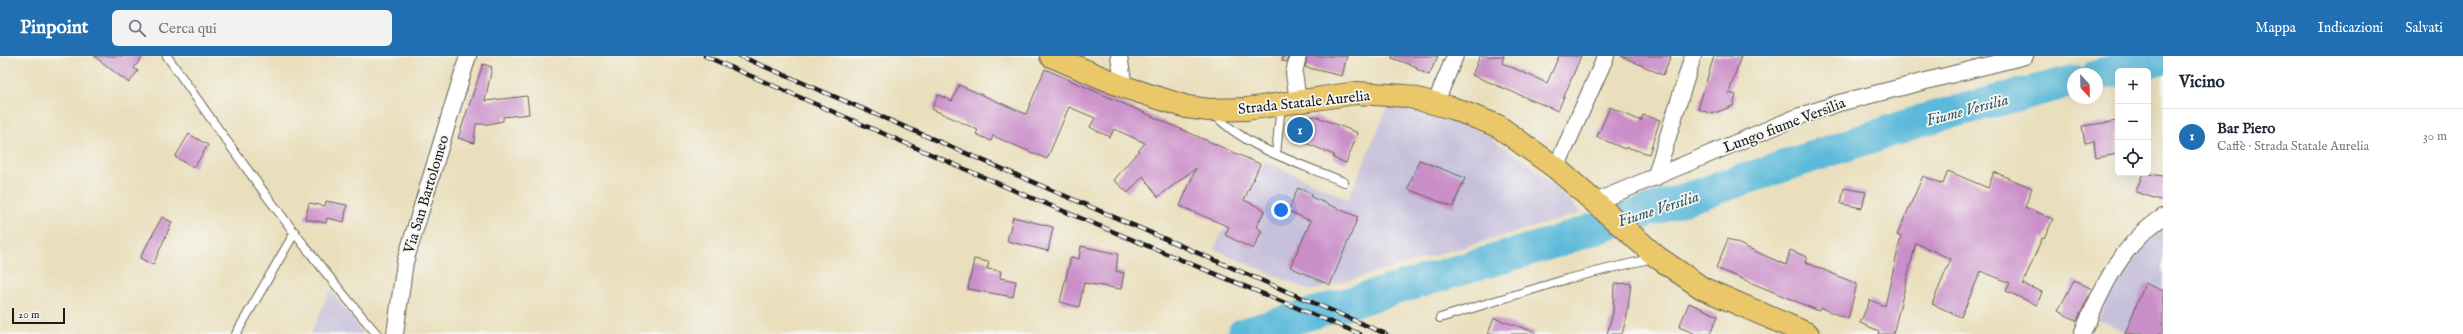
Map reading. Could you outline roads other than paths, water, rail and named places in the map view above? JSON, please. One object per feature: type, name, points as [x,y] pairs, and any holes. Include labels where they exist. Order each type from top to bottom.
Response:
[{"type":"main road","name":"Strada Statale Aurelia","points":[[1051,56],[1124,87],[1187,107],[1209,110],[1247,109],[1356,93],[1406,96],[1435,104],[1498,126],[1556,168],[1657,257],[1702,288],[1808,334]]},
{"type":"street","name":"Via San Bartolomeo","points":[[395,334],[405,262],[468,56]]},
{"type":"street","points":[[1119,56],[1124,87]]},
{"type":"street","points":[[1289,102],[1298,56]]},
{"type":"street","points":[[1435,104],[1455,56]]},
{"type":"street","points":[[1556,168],[1606,56]]},
{"type":"street","points":[[1655,178],[1693,56]]},
{"type":"street","name":"Lungo fiume Versilia","points":[[1599,205],[1655,178],[1800,116],[1892,89],[2025,56]]},
{"type":"street","points":[[2082,334],[2114,266],[2146,228],[2163,217]]},
{"type":"lane","points":[[167,56],[235,154],[295,232],[377,334]]},
{"type":"lane","points":[[1276,154],[1289,102]]},
{"type":"lane","points":[[1209,110],[1225,126],[1250,143],[1344,182]]},
{"type":"lane","points":[[236,334],[295,232]]},
{"type":"lane","points":[[1440,318],[1567,279],[1657,257]]},
{"type":"waterway","name":"Fiume Versilia","points":[[2103,73],[2163,58]]},
{"type":"waterway","name":"Fiume Versilia","points":[[1243,334],[1552,243],[1926,119],[2067,83]]},
{"type":"railway","points":[[705,56],[1020,193],[1360,334]]},
{"type":"railway","points":[[740,56],[1386,334]]},
{"type":"place","name":"Bar Piero","points":[[1300,130]]}]
